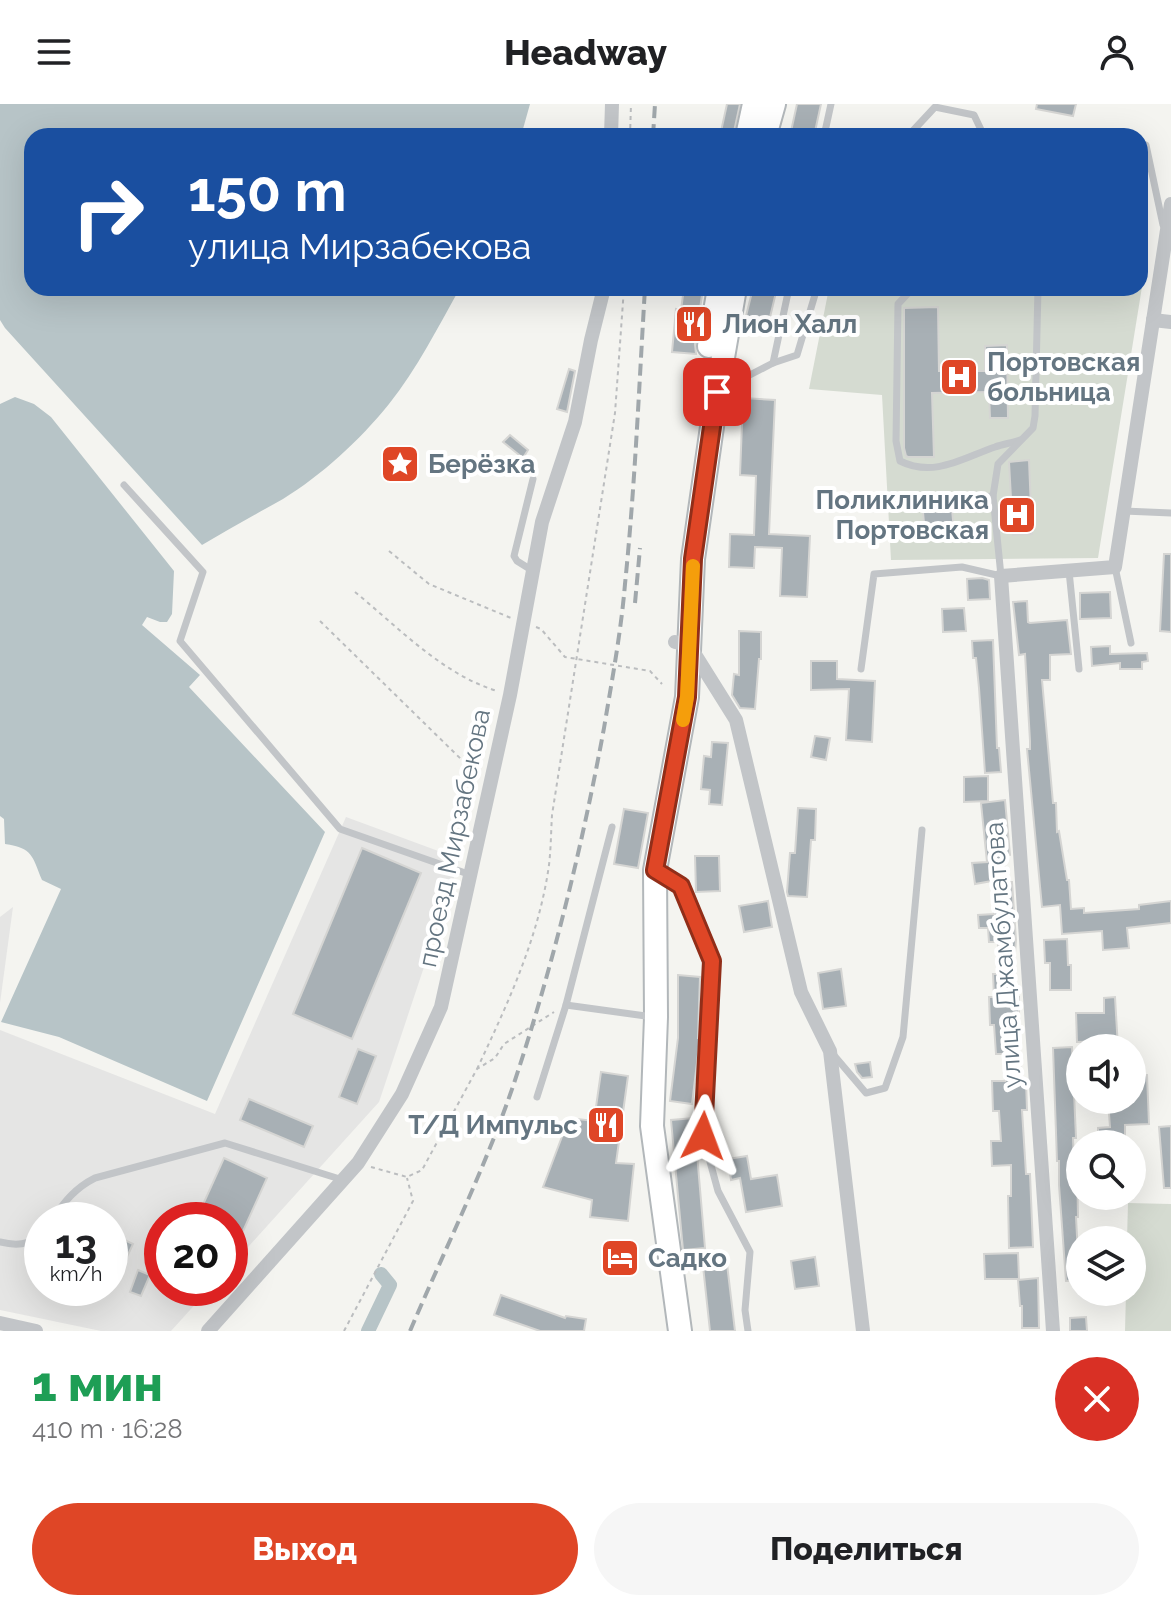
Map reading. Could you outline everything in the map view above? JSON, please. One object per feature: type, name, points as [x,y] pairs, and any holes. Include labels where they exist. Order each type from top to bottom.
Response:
[{"type":"main road","points":[[749,128],[754,104]]},
{"type":"main road","points":[[767,128],[774,104]]},
{"type":"main road","points":[[680,1331],[652,1126],[650,1017],[654,869],[687,697],[682,643],[718,296]]},
{"type":"main road","points":[[709,391],[733,296]]},
{"type":"main road","points":[[650,1017],[639,1129],[668,1331]]},
{"type":"street","points":[[611,128],[612,104]]},
{"type":"street","points":[[1001,576],[1115,567],[1171,204]]},
{"type":"street","name":"проезд Мирзабекова","points":[[208,1331],[358,1163],[402,1094],[441,1007],[510,695],[542,522],[575,422],[602,296]]},
{"type":"street","points":[[1153,320],[1171,322]]},
{"type":"street","name":"улица Джамбулатова","points":[[1001,576],[1053,1331]]},
{"type":"street","points":[[682,643],[736,720],[801,992],[830,1051],[863,1331]]},
{"type":"street","points":[[0,1323],[36,1331]]},
{"type":"lane","points":[[826,128],[831,104]]},
{"type":"lane","points":[[915,128],[936,105],[974,115],[980,128]]},
{"type":"lane","points":[[1148,154],[1166,239]]},
{"type":"lane","points":[[773,363],[787,296]]},
{"type":"lane","points":[[709,391],[797,355],[815,296]]},
{"type":"lane","points":[[905,296],[898,304],[896,441],[900,461],[911,466],[944,467],[1022,440]]},
{"type":"lane","points":[[861,669],[874,574],[962,567],[1001,576],[993,496],[998,464],[1033,428],[1038,296]]},
{"type":"lane","points":[[533,479],[514,556],[533,571]]},
{"type":"lane","points":[[124,485],[203,572],[180,641],[340,829],[471,875]]},
{"type":"lane","points":[[929,502],[993,496]]},
{"type":"lane","points":[[1124,511],[1171,513]]},
{"type":"lane","points":[[1115,567],[1131,643]]},
{"type":"lane","points":[[1069,571],[1079,669]]},
{"type":"lane","points":[[537,1097],[566,1005],[612,827]]},
{"type":"lane","points":[[830,1051],[866,1093],[885,1088],[903,1037],[922,830]]},
{"type":"lane","points":[[654,869],[681,886],[712,961],[703,1136],[718,1191],[750,1252],[745,1310],[748,1331]]},
{"type":"lane","points":[[566,1005],[650,1017]]},
{"type":"lane","points":[[65,1202],[80,1185],[95,1178],[225,1143],[343,1180]]},
{"type":"lane","points":[[0,1242],[24,1244]]},
{"type":"path","points":[[630,128],[631,104]]},
{"type":"path","points":[[358,1163],[407,1177],[422,1170],[477,1069],[516,985],[540,911],[549,864],[552,815],[615,413],[623,296]]},
{"type":"path","points":[[389,551],[429,584],[541,629],[565,657],[650,671],[662,684]]},
{"type":"path","points":[[355,592],[444,666],[478,685],[510,695]]},
{"type":"path","points":[[320,621],[466,764],[492,780]]},
{"type":"path","points":[[477,1069],[495,1058],[504,1044],[566,1005]]},
{"type":"path","points":[[344,1331],[413,1201],[407,1177]]},
{"type":"shaded area","points":[[0,104],[530,104],[523,128],[24,128],[24,296],[456,296],[409,377],[353,444],[298,490],[202,545],[0,320]]},
{"type":"shaded area","points":[[827,296],[1141,296],[1098,558],[891,560],[882,395],[809,389]]},
{"type":"shaded area","points":[[15,397],[34,404],[51,417],[174,571],[172,614],[167,622],[147,617],[142,625],[200,675],[189,687],[325,832],[207,1101],[59,1037],[1,1022],[61,889],[42,880],[30,854],[5,844],[4,819],[0,816],[0,404]]},
{"type":"shaded area","points":[[346,817],[460,859],[379,1102],[248,1247],[248,1202],[144,1202],[144,1306],[194,1306],[171,1331],[101,1331],[0,1310],[0,1030],[215,1114]]},
{"type":"shaded area","points":[[13,907],[0,1003],[0,917]]},
{"type":"shaded area","points":[[1146,1203],[1171,1204],[1171,1331],[1125,1331],[1126,1306],[1146,1306],[1146,1226],[1127,1226],[1128,1210],[1146,1210]]},
{"type":"building","points":[[727,104],[740,104],[735,128],[722,128]]},
{"type":"building","points":[[797,104],[821,104],[816,128],[792,128]]},
{"type":"building","points":[[1037,104],[1076,104],[1073,116],[1036,109]]},
{"type":"building","points":[[683,296],[702,296],[696,354],[672,352],[676,309],[681,310]]},
{"type":"building","points":[[751,296],[775,296],[766,334],[743,328]]},
{"type":"building","points":[[938,307],[939,371],[985,371],[985,346],[1007,345],[1008,418],[990,418],[989,392],[932,393],[934,457],[908,457],[904,448],[904,308]]},
{"type":"building","points":[[569,369],[575,371],[567,412],[557,409]]},
{"type":"building","points":[[743,398],[775,400],[769,534],[810,536],[807,597],[780,596],[782,548],[755,547],[754,568],[729,567],[730,534],[754,535],[756,476],[740,475]]},
{"type":"building","points":[[510,435],[528,450],[523,458],[503,442]]},
{"type":"building","points":[[1029,460],[1032,534],[1013,535],[1009,462]]},
{"type":"building","points":[[952,509],[954,531],[925,534],[923,512]]},
{"type":"building","points":[[1164,554],[1171,554],[1171,632],[1160,631]]},
{"type":"building","points":[[967,579],[989,580],[990,599],[968,600]]},
{"type":"building","points":[[1110,592],[1111,618],[1080,619],[1080,593]]},
{"type":"building","points":[[1027,601],[1030,623],[1067,620],[1071,654],[1050,655],[1050,680],[1042,680],[1053,803],[1056,803],[1057,832],[1069,880],[1071,909],[1084,908],[1084,913],[1139,909],[1139,905],[1171,901],[1171,923],[1127,928],[1129,948],[1103,950],[1102,931],[1062,934],[1060,905],[1042,907],[1027,749],[1030,749],[1030,741],[1025,654],[1019,655],[1013,602]]},
{"type":"building","points":[[964,608],[966,631],[943,632],[942,609]]},
{"type":"building","points":[[739,631],[761,632],[755,709],[740,708],[732,695],[734,674],[739,675]]},
{"type":"building","points":[[993,640],[997,748],[1001,772],[985,773],[972,641]]},
{"type":"building","points":[[1110,646],[1110,654],[1147,653],[1148,661],[1142,662],[1142,669],[1120,669],[1120,663],[1092,666],[1091,647]]},
{"type":"building","points":[[811,661],[837,661],[837,679],[875,681],[872,742],[846,740],[849,689],[811,690]]},
{"type":"building","points":[[815,736],[830,738],[826,760],[811,757]]},
{"type":"building","points":[[712,742],[728,743],[722,805],[709,804],[710,790],[701,789],[704,756],[711,757]]},
{"type":"building","points":[[988,776],[988,801],[964,802],[964,777]]},
{"type":"building","points":[[1005,800],[1010,855],[1004,856],[1007,882],[1012,882],[1016,940],[1015,997],[1019,997],[1019,1024],[1016,1025],[1022,1080],[1026,1080],[1027,1110],[1022,1110],[1026,1174],[1030,1174],[1033,1247],[1009,1248],[1011,1165],[992,1166],[991,1141],[1001,1141],[999,1111],[993,1111],[992,1081],[1005,1081],[1003,1054],[996,1054],[994,1025],[990,1025],[989,997],[994,997],[993,974],[998,974],[998,942],[989,942],[988,928],[979,928],[978,915],[994,914],[992,881],[975,884],[972,863],[987,862],[981,803]]},
{"type":"building","points":[[798,808],[816,809],[807,897],[788,896],[787,892],[790,853],[795,853]]},
{"type":"building","points":[[624,809],[648,813],[638,868],[614,864]]},
{"type":"building","points":[[362,848],[421,873],[352,1039],[293,1014]]},
{"type":"building","points":[[695,856],[719,856],[720,891],[696,892]]},
{"type":"building","points":[[768,901],[772,927],[744,932],[739,906]]},
{"type":"building","points":[[1067,939],[1071,990],[1050,990],[1050,963],[1045,963],[1044,940]]},
{"type":"building","points":[[841,969],[846,1006],[823,1009],[818,973]]},
{"type":"building","points":[[678,975],[700,977],[700,1038],[692,1104],[670,1101],[678,1038]]},
{"type":"building","points":[[1115,997],[1117,1034],[1077,1034],[1076,1013],[1104,1013],[1104,998]]},
{"type":"building","points":[[1066,1047],[1066,1114],[1075,1114],[1076,1130],[1066,1130],[1066,1210],[1078,1210],[1078,1217],[1076,1226],[1066,1226],[1066,1281],[1057,1161],[1053,1048]]},
{"type":"building","points":[[358,1049],[376,1056],[357,1104],[339,1097]]},
{"type":"building","points":[[870,1062],[872,1077],[862,1078],[855,1064]]},
{"type":"building","points":[[601,1072],[628,1076],[616,1163],[634,1164],[628,1221],[590,1217],[592,1200],[543,1187],[569,1118],[594,1121]]},
{"type":"building","points":[[1146,1075],[1149,1124],[1125,1125],[1125,1130],[1098,1130],[1110,1127],[1109,1114],[1146,1114]]},
{"type":"building","points":[[249,1099],[313,1126],[304,1147],[240,1120]]},
{"type":"building","points":[[694,1118],[705,1248],[683,1250],[671,1120]]},
{"type":"building","points":[[1171,1126],[1171,1188],[1164,1188],[1159,1127]]},
{"type":"building","points":[[747,1156],[751,1179],[777,1175],[782,1206],[746,1212],[740,1178],[731,1180],[728,1159]]},
{"type":"building","points":[[224,1158],[267,1178],[248,1220],[248,1202],[204,1202]]},
{"type":"building","name":"Садко","points":[[635,1245],[636,1270],[606,1271],[605,1246]]},
{"type":"building","points":[[1018,1253],[1019,1279],[985,1279],[984,1254]]},
{"type":"building","points":[[815,1257],[819,1286],[795,1289],[791,1261]]},
{"type":"building","points":[[727,1264],[735,1331],[710,1331],[703,1266]]},
{"type":"building","points":[[138,1270],[144,1272],[141,1296],[130,1292]]},
{"type":"building","points":[[1038,1278],[1039,1328],[1022,1328],[1018,1280]]},
{"type":"building","points":[[501,1295],[565,1318],[586,1319],[584,1331],[540,1331],[494,1315]]},
{"type":"building","points":[[1086,1317],[1087,1331],[1070,1331],[1070,1318]]},
{"type":"waterway","points":[[368,1331],[390,1285],[381,1274]]},
{"type":"railway","points":[[654,128],[655,104]]},
{"type":"railway","points":[[410,1331],[508,1102],[545,984],[587,814],[621,620],[632,510],[645,296]]},
{"type":"railway","points":[[635,603],[640,548]]},
{"type":"slow traffic","points":[[683,720],[687,697],[693,566]]},
{"type":"place","name":"Лион Халл","points":[[694,324]]},
{"type":"place","name":"Портовская больница","points":[[959,377]]},
{"type":"place","name":"Берёзка","points":[[400,464]]},
{"type":"place","name":"Поликлиника Портовская","points":[[1017,515]]},
{"type":"place","name":"Т/Д Импульс","points":[[606,1125]]},
{"type":"place","name":"Садко","points":[[620,1258]]},
{"type":"route","points":[[703,1136],[712,961],[681,886],[655,870],[687,697],[693,559],[717,392]]}]
